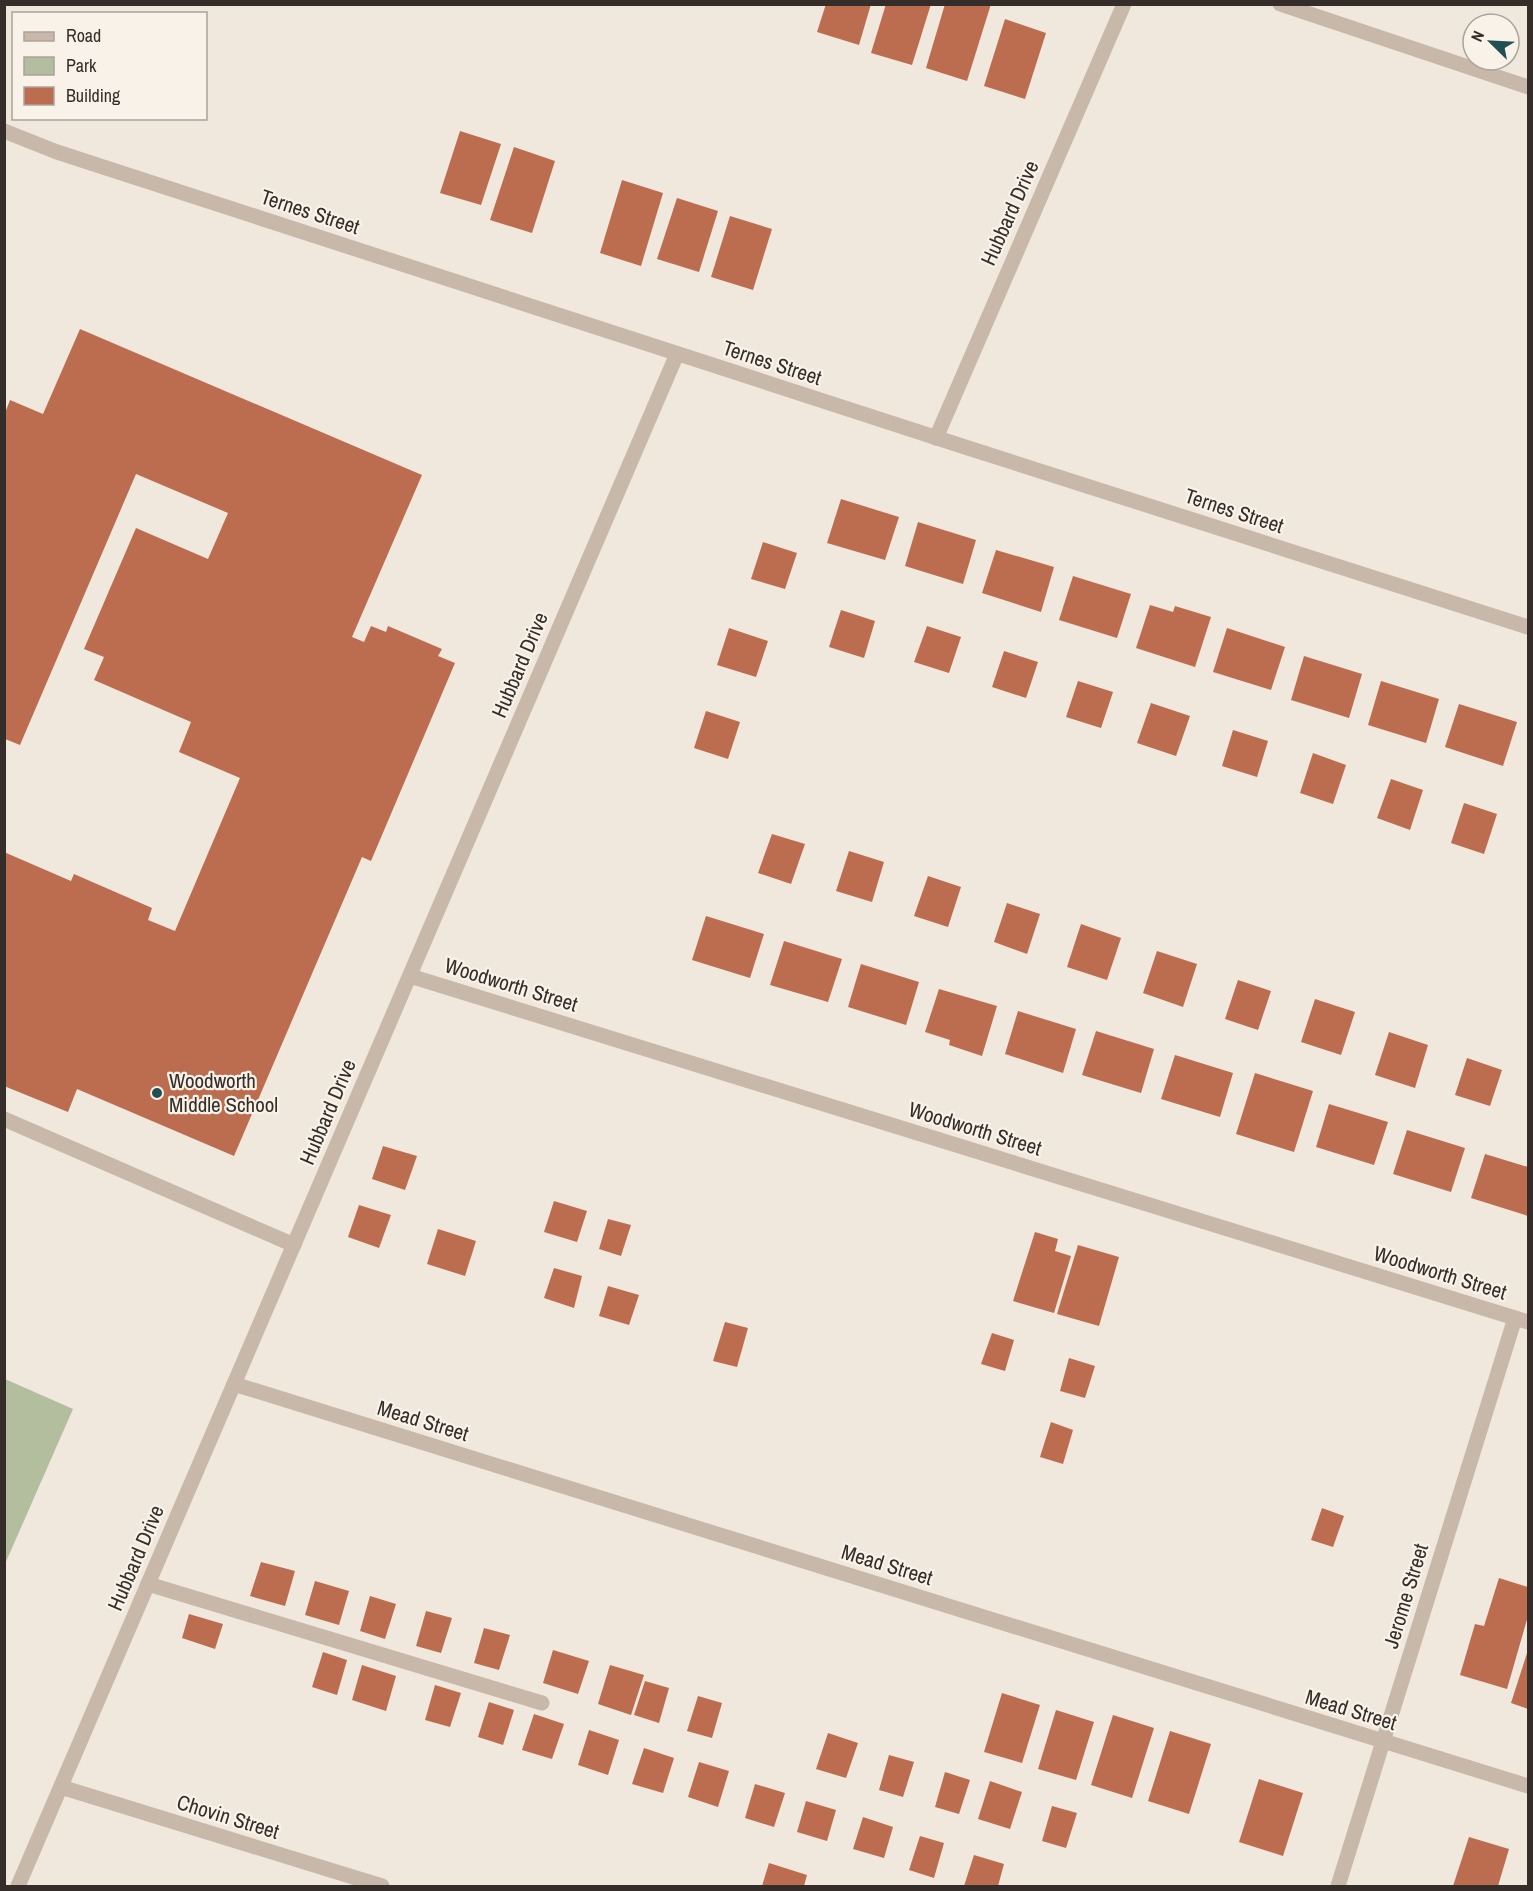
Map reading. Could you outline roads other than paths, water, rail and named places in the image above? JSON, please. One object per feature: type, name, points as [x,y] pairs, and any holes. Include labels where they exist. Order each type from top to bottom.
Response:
[{"type":"street","name":"Hubbard Drive","points":[[936,438],[1124,4]]},
{"type":"street","points":[[1280,4],[1528,87]]},
{"type":"street","name":"Ternes Street","points":[[4,131],[57,152],[677,354],[1528,627]]},
{"type":"street","name":"Hubbard Drive","points":[[18,1887],[677,354]]},
{"type":"street","name":"Woodworth Street","points":[[410,976],[1522,1320]]},
{"type":"street","points":[[4,1119],[294,1245]]},
{"type":"street","name":"Jerome Street","points":[[1338,1887],[1383,1742],[1522,1320]]},
{"type":"street","name":"Mead Street","points":[[234,1384],[1528,1786]]},
{"type":"street","points":[[148,1584],[542,1703]]},
{"type":"street","name":"Chovin Street","points":[[61,1787],[382,1887]]},
{"type":"place","name":"Woodworth Middle School","points":[[157,1093]]}]
